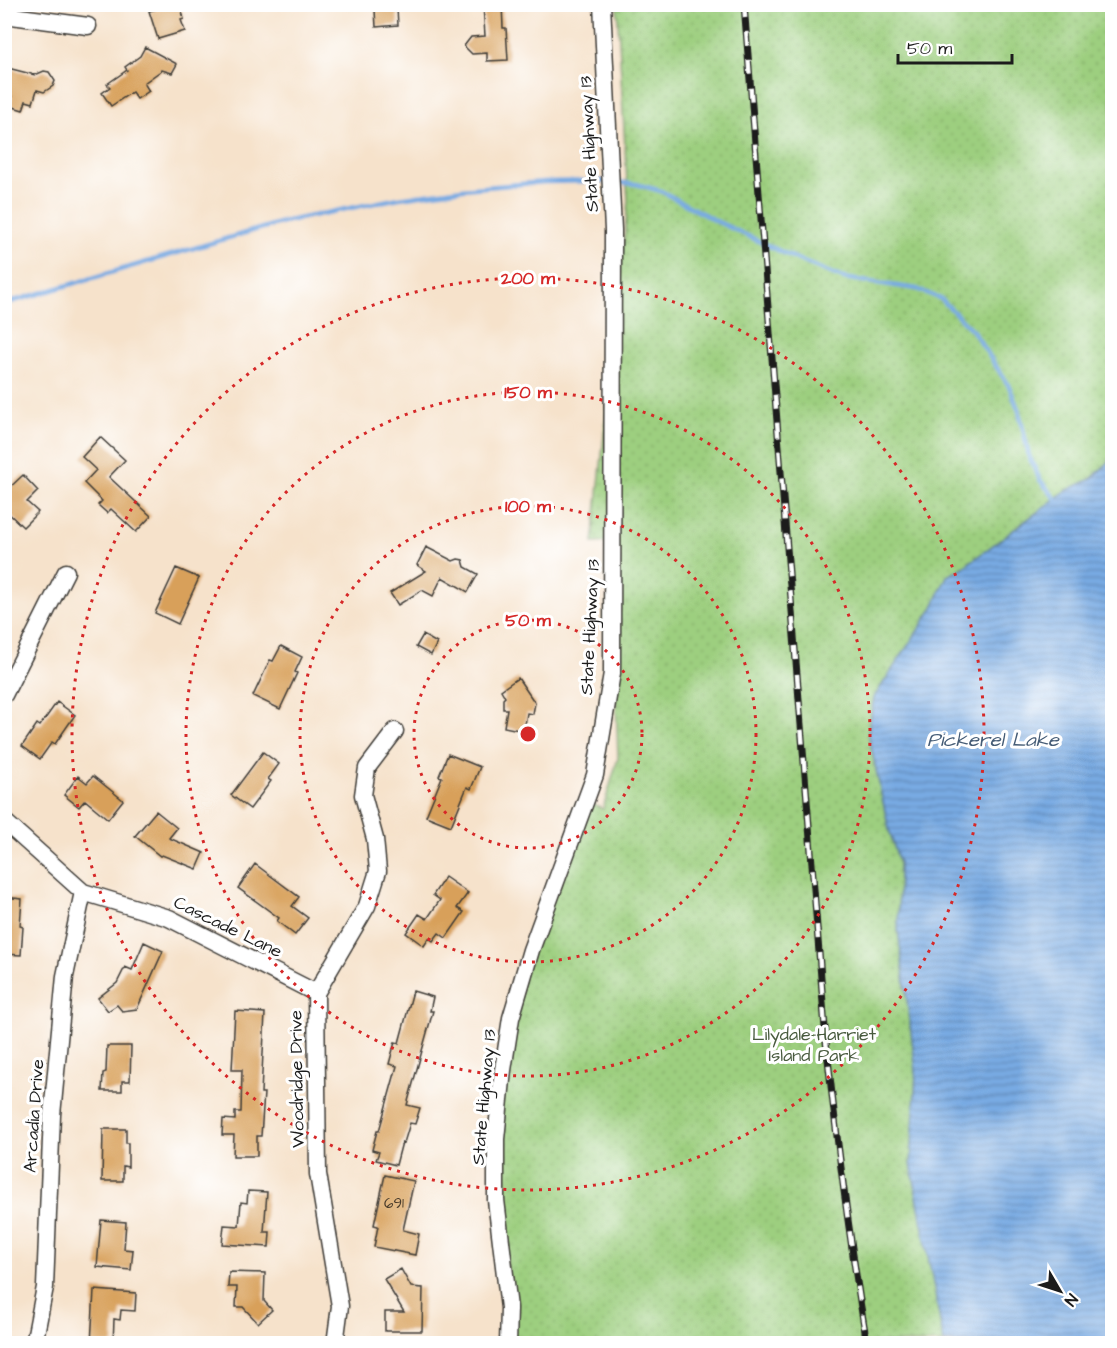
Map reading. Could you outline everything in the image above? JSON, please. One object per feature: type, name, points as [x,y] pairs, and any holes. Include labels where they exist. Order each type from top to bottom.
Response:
[{"type":"street","name":"State Highway 13","points":[[508,1344],[508,1308],[496,1200],[496,1139],[509,1028],[531,950],[595,775],[612,673],[613,230],[602,4]]},
{"type":"street","points":[[4,15],[88,26]]},
{"type":"street","points":[[4,694],[66,572]]},
{"type":"street","name":"Woodridge Drive","points":[[335,1344],[340,1306],[318,1174],[316,993],[367,906],[378,871],[375,839],[363,795],[368,768],[395,731]]},
{"type":"street","name":"Cascade Lane","points":[[4,821],[83,892],[169,918],[316,993]]},
{"type":"street","name":"Arcadia Drive","points":[[34,1344],[45,1287],[52,1115],[65,976],[83,892]]},
{"type":"green space","name":"Lilydale-Harriet Island Park","points":[[617,5],[1112,5],[1112,1343],[513,1344],[496,1122],[526,961],[580,799],[603,809],[618,758],[610,542],[593,543],[628,201]]},
{"type":"water","name":"Pickerel Lake","points":[[1112,459],[1112,1343],[944,1343],[911,1164],[916,1072],[898,930],[899,863],[889,830],[868,733],[874,697],[932,609],[947,576],[962,568],[1067,490],[1091,479]]},
{"type":"building","points":[[155,4],[180,4],[184,19],[181,20],[185,31],[158,39],[149,11],[157,9]]},
{"type":"building","points":[[502,4],[508,60],[487,61],[487,53],[472,54],[464,46],[471,37],[485,36],[483,5]]},
{"type":"building","points":[[397,8],[398,25],[376,27],[375,10]]},
{"type":"building","points":[[145,47],[177,64],[172,73],[162,70],[144,83],[149,91],[137,99],[132,92],[111,106],[102,93],[110,87],[107,84],[127,70],[125,67],[140,56]]},
{"type":"building","points":[[4,67],[35,75],[44,71],[49,72],[55,81],[53,86],[44,92],[37,90],[33,103],[26,101],[23,110],[10,106],[12,97],[4,95]]},
{"type":"building","points":[[100,437],[125,460],[109,477],[151,516],[136,532],[111,509],[107,513],[98,505],[102,501],[84,483],[96,470],[82,457]]},
{"type":"building","points":[[23,475],[38,491],[27,502],[38,512],[23,527],[4,509],[4,493]]},
{"type":"building","points":[[426,547],[453,561],[463,560],[465,567],[478,574],[468,592],[442,577],[433,596],[422,590],[398,605],[390,593],[426,571],[417,565]]},
{"type":"building","points":[[176,568],[199,578],[178,624],[155,613]]},
{"type":"building","points":[[423,635],[437,643],[431,655],[416,647]]},
{"type":"building","points":[[281,646],[302,657],[280,709],[253,696],[270,660],[273,661]]},
{"type":"building","points":[[518,678],[535,703],[533,714],[527,713],[524,731],[504,727],[507,709],[503,709],[505,697],[501,690]]},
{"type":"building","points":[[57,702],[75,715],[55,744],[52,742],[40,759],[22,746],[37,724],[40,726]]},
{"type":"building","points":[[263,752],[279,764],[268,779],[271,781],[250,809],[231,795]]},
{"type":"building","points":[[448,754],[480,767],[471,789],[467,787],[451,826],[426,816],[442,777],[439,776]]},
{"type":"building","points":[[78,776],[87,783],[93,776],[123,800],[108,819],[85,800],[79,807],[64,795]]},
{"type":"building","points":[[156,811],[177,828],[169,838],[204,853],[197,869],[160,856],[135,836]]},
{"type":"building","points":[[255,864],[299,897],[292,906],[308,918],[295,935],[277,921],[279,918],[238,888]]},
{"type":"building","points":[[445,877],[468,893],[457,908],[464,912],[446,938],[439,933],[433,941],[429,938],[424,946],[406,933],[419,914],[427,919],[440,900],[433,895]]},
{"type":"building","points":[[4,897],[22,899],[21,955],[4,954]]},
{"type":"building","points":[[144,942],[163,951],[137,1009],[122,1011],[117,1005],[108,1011],[98,998],[117,983],[125,967],[132,970]]},
{"type":"building","points":[[413,991],[433,997],[430,1011],[433,1011],[407,1105],[420,1108],[415,1124],[410,1123],[404,1143],[402,1142],[396,1165],[376,1160],[379,1152],[372,1150],[397,1066],[389,1064],[395,1042],[399,1043]]},
{"type":"building","points":[[235,1011],[265,1013],[261,1093],[264,1093],[261,1136],[257,1136],[257,1156],[233,1156],[234,1135],[222,1135],[223,1119],[235,1120],[235,1112],[241,1112],[242,1070],[232,1070]]},
{"type":"building","points":[[107,1046],[131,1046],[130,1081],[122,1081],[122,1091],[102,1091],[103,1073],[106,1072]]},
{"type":"building","points":[[103,1129],[126,1129],[128,1167],[123,1166],[123,1181],[102,1181]]},
{"type":"building","points":[[385,1175],[414,1181],[403,1230],[419,1234],[415,1255],[374,1247],[378,1226],[374,1225]]},
{"type":"building","points":[[248,1191],[267,1192],[264,1232],[270,1232],[269,1247],[222,1244],[224,1225],[239,1226],[241,1202],[247,1203]]},
{"type":"building","points":[[101,1220],[126,1222],[124,1249],[133,1250],[131,1270],[97,1267]]},
{"type":"building","points":[[401,1269],[411,1287],[423,1288],[422,1331],[385,1331],[385,1312],[404,1312],[384,1279]]},
{"type":"building","points":[[229,1272],[265,1273],[264,1301],[272,1310],[258,1323],[243,1307],[236,1307],[237,1287],[228,1287]]},
{"type":"building","points":[[94,1290],[136,1293],[135,1311],[121,1310],[120,1320],[114,1319],[113,1344],[91,1344]]},
{"type":"waterway","points":[[4,304],[283,222],[399,198],[462,189],[545,182],[600,181],[636,184],[661,191],[718,222],[843,278],[917,289],[941,299],[973,331],[1009,386],[1019,411],[1029,456],[1040,480],[1056,499]]},
{"type":"railway","points":[[744,4],[826,1041],[844,1193],[867,1344]]}]
